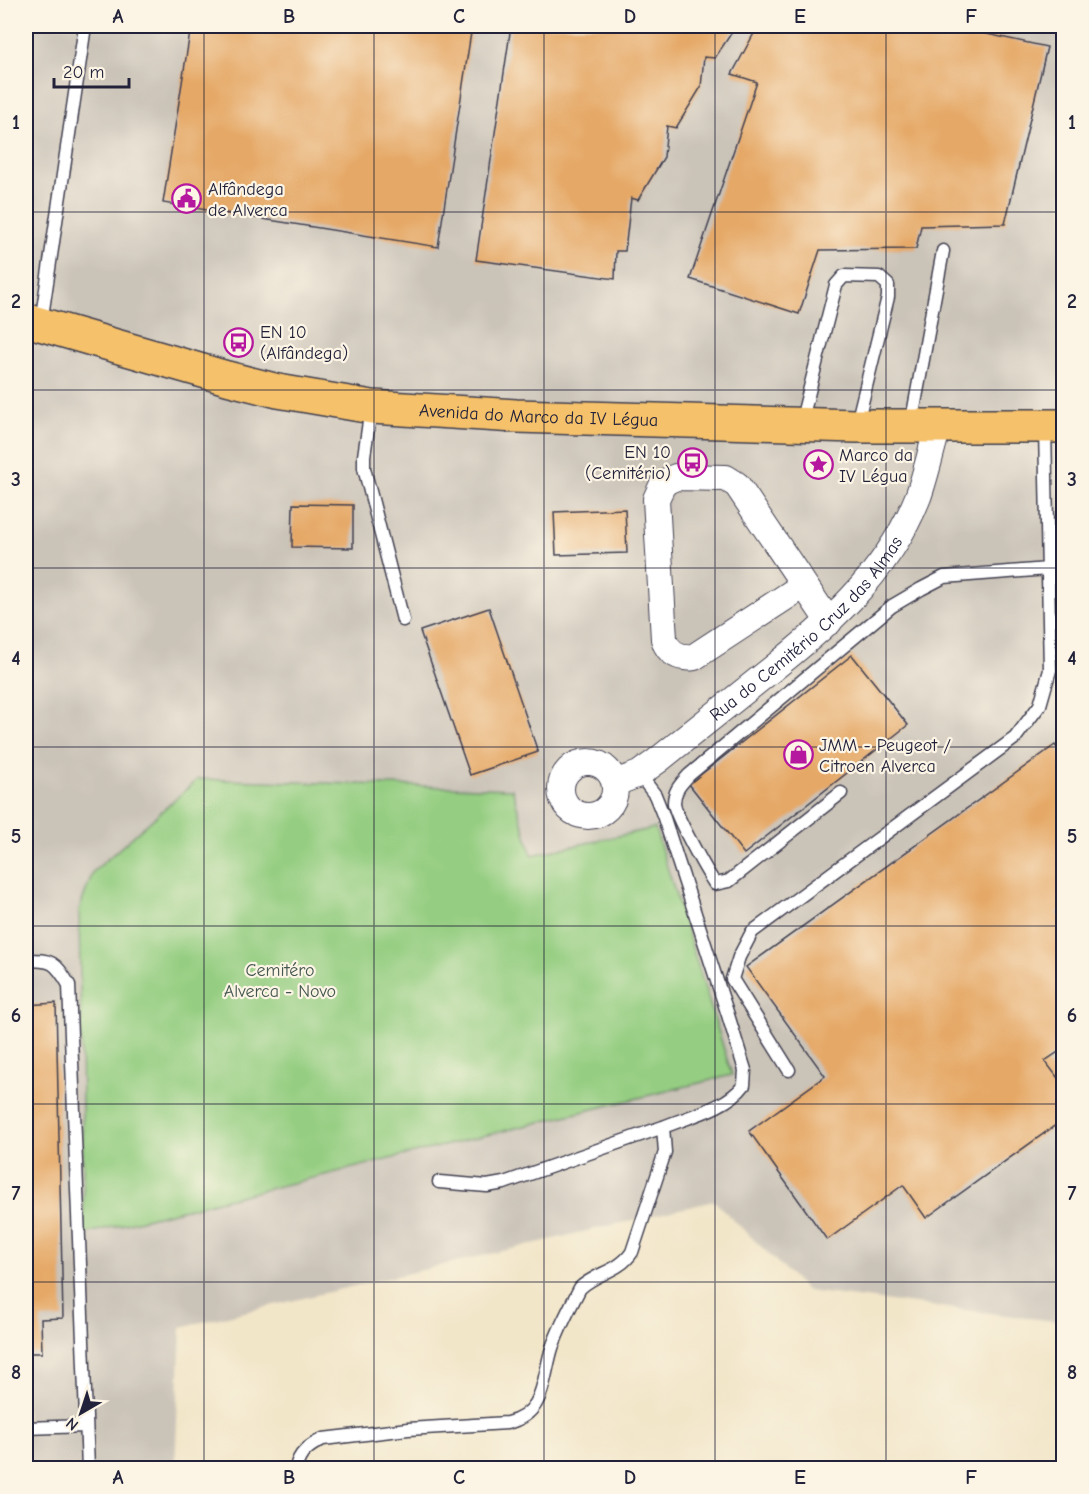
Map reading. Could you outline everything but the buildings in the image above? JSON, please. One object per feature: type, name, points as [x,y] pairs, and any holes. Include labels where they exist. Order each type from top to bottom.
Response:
[{"type":"main road","name":"Avenida do Marco da IV Légua","points":[[33,322],[278,392],[372,406],[516,416],[856,426],[1054,426]]},
{"type":"street","name":"Rua do Cemitério Cruz das Almas","points":[[615,783],[639,774],[675,747],[829,622],[869,578],[888,551],[918,496],[924,426]]},
{"type":"street","points":[[804,585],[694,657],[676,656],[666,646],[664,639],[656,499],[658,492],[667,481],[676,477],[720,477],[732,481],[737,485],[829,622]]},
{"type":"lane","points":[[33,322],[85,26]]},
{"type":"lane","points":[[924,426],[943,251]]},
{"type":"lane","points":[[801,424],[836,285],[844,276],[879,277],[888,285],[888,297],[856,426]]},
{"type":"lane","points":[[372,406],[364,468],[403,620]]},
{"type":"lane","points":[[789,1070],[732,979],[739,957],[752,932],[1015,738],[1040,705],[1050,670],[1048,569],[1054,426]]},
{"type":"lane","points":[[841,793],[729,881],[715,884],[705,870],[673,806],[675,790],[689,775],[892,606],[944,577],[1048,569]]},
{"type":"lane","points":[[439,1182],[486,1186],[504,1183],[663,1127],[720,1104],[734,1096],[744,1085],[745,1070],[663,815],[655,795],[639,774]]},
{"type":"lane","points":[[26,960],[47,960],[60,969],[69,985],[88,1468]]},
{"type":"lane","points":[[296,1468],[301,1454],[310,1445],[323,1439],[408,1429],[507,1423],[520,1420],[530,1414],[541,1393],[553,1346],[580,1288],[586,1282],[626,1261],[632,1252],[665,1152],[663,1127]]},
{"type":"lane","points":[[26,1428],[86,1426]]},
{"type":"shaded area","points":[[26,26],[1063,26],[1063,1322],[807,1291],[714,1201],[181,1327],[175,1468],[26,1468]]},
{"type":"green space","name":"Cemitéro Alverca - Novo","points":[[198,779],[512,789],[532,855],[655,828],[732,1075],[84,1234],[79,910],[93,872]]},
{"type":"place","name":"Alfândega de Alverca","points":[[187,199]]},
{"type":"place","name":"EN 10 (Alfândega)","points":[[239,342]]},
{"type":"place","name":"EN 10 (Cemitério)","points":[[692,462]]},
{"type":"place","name":"Marco da IV Légua","points":[[818,465]]},
{"type":"place","name":"JMM - Peugeot / Citroen Alverca","points":[[798,755]]}]
